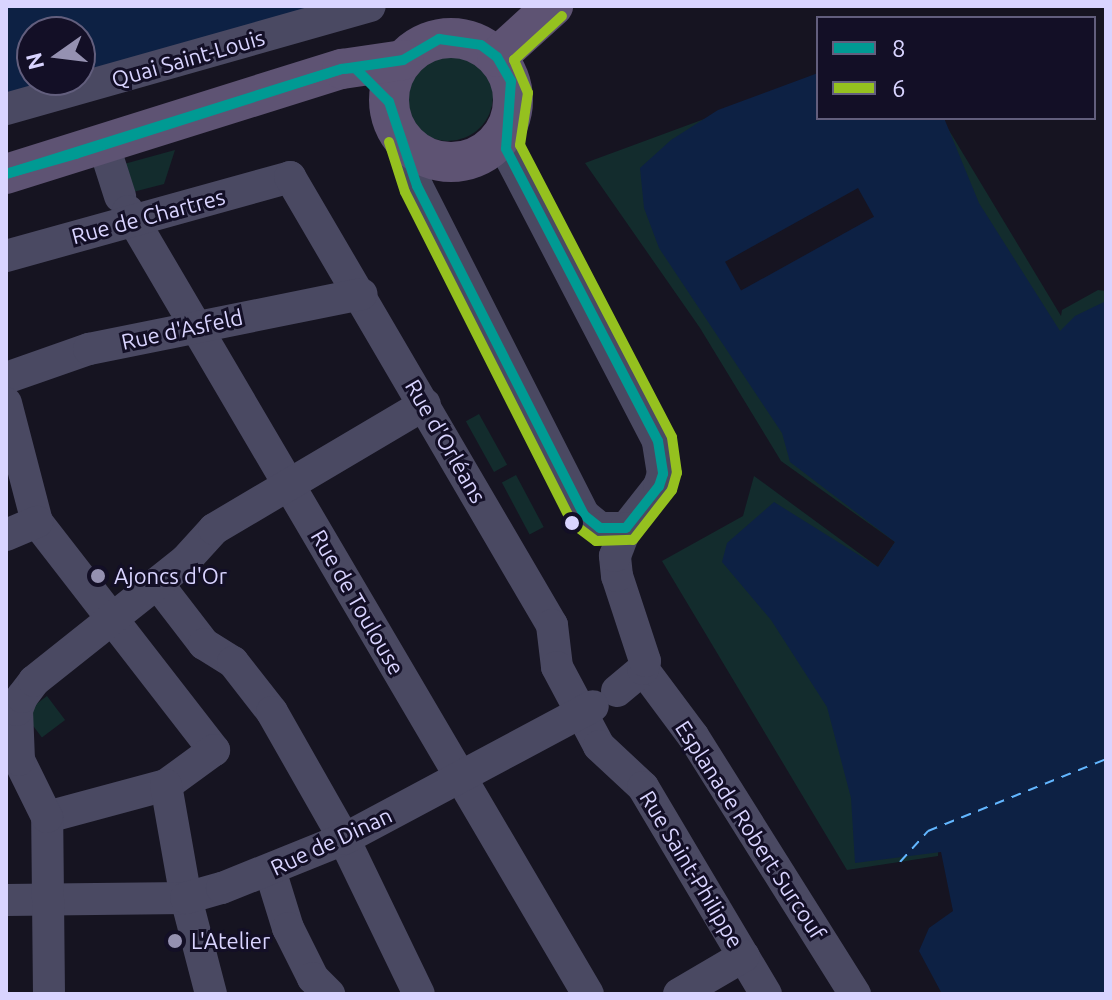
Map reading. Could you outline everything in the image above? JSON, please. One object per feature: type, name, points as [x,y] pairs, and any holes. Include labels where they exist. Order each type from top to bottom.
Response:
[{"type":"main road","points":[[497,57],[553,6]]},
{"type":"main road","points":[[6,174],[355,68],[403,60],[419,46],[450,37],[481,45],[497,57],[514,94],[504,133],[479,156],[451,162],[424,156],[355,68]]},
{"type":"main road","points":[[396,120],[403,60]]},
{"type":"street","name":"Quai Saint-Louis","points":[[6,109],[370,6]]},
{"type":"street","points":[[396,120],[417,186],[584,515],[600,528],[626,528]]},
{"type":"street","points":[[504,133],[512,160],[658,441],[663,474],[659,486],[626,528],[615,556],[617,576],[643,669]]},
{"type":"street","name":"Rue de Toulouse","points":[[103,143],[127,208],[194,326],[290,482],[459,779],[588,994]]},
{"type":"street","name":"Rue de Chartres","points":[[6,256],[127,208],[290,177]]},
{"type":"street","name":"Rue d'Orléans","points":[[290,177],[552,625],[557,667],[597,704]]},
{"type":"street","name":"Rue d'Asfeld","points":[[6,378],[89,349],[361,294]]},
{"type":"street","points":[[6,403],[14,454],[37,522],[114,617],[214,750],[166,785],[47,817]]},
{"type":"street","points":[[49,994],[47,817],[13,760],[17,710],[34,681],[157,583],[177,550],[425,404]]},
{"type":"street","points":[[6,535],[37,522]]},
{"type":"street","points":[[157,583],[204,644],[233,662],[288,737],[344,839],[419,994]]},
{"type":"street","name":"Rue de Dinan","points":[[6,900],[186,898],[270,870],[344,839],[459,779],[597,704],[643,669]]},
{"type":"street","name":"Esplanade Robert Surcouf","points":[[643,669],[693,736],[855,994]]},
{"type":"street","name":"Rue Saint-Philippe","points":[[597,704],[599,746],[643,787],[766,994]]},
{"type":"street","points":[[166,785],[186,898],[208,982]]},
{"type":"street","points":[[270,870],[288,928],[322,993]]},
{"type":"street","points":[[679,994],[744,956]]},
{"type":"green space","points":[[439,51],[457,51],[473,58],[486,71],[493,87],[493,105],[486,121],[473,134],[457,141],[439,141],[423,134],[410,121],[403,105],[403,87],[410,71],[423,58]]},
{"type":"green space","points":[[816,78],[816,120],[947,127],[1061,316],[1062,310],[1098,290],[1106,291],[1106,351],[910,547],[939,814],[938,856],[847,870],[662,561],[743,516],[754,476],[878,567],[895,542],[781,461],[700,328],[585,163]]},
{"type":"green space","points":[[175,150],[164,184],[133,192],[124,164]]},
{"type":"green space","points":[[479,414],[507,465],[494,472],[466,421]]},
{"type":"green space","points":[[516,475],[544,527],[530,535],[502,483]]},
{"type":"green space","points":[[47,696],[65,720],[42,737],[24,713]]},
{"type":"water","points":[[6,6],[324,6],[96,71],[96,16],[16,16],[16,94],[6,97]]},
{"type":"water","points":[[816,74],[816,120],[945,120],[979,203],[1060,331],[1075,316],[1106,301],[1106,994],[942,994],[919,951],[929,928],[953,911],[941,852],[855,863],[851,798],[827,707],[771,620],[722,562],[727,543],[774,502],[878,567],[895,542],[790,462],[782,433],[659,248],[644,208],[640,168],[671,140],[718,110]]},
{"type":"pier","points":[[858,188],[874,217],[741,291],[725,262]]},
{"type":"ferry route","points":[[900,862],[928,831],[1106,759]]},
{"type":"transit line","name":"6","points":[[389,142],[405,192],[572,523],[596,541],[633,540],[672,490],[677,473],[672,437],[520,145],[528,93],[514,60],[562,16]]},
{"type":"transit line","name":"8","points":[[439,39],[481,45],[497,57],[511,81],[506,149],[658,441],[663,474],[659,486],[626,528],[600,528],[584,515],[417,186],[389,102],[355,68],[342,69],[403,60],[439,39]]},
{"type":"transit line","name":"8","points":[[342,69],[76,154],[6,174],[342,69]]},
{"type":"place","name":"Ajoncs d'Or","points":[[98,576]]},
{"type":"place","name":"L'Atelier","points":[[175,941]]}]
